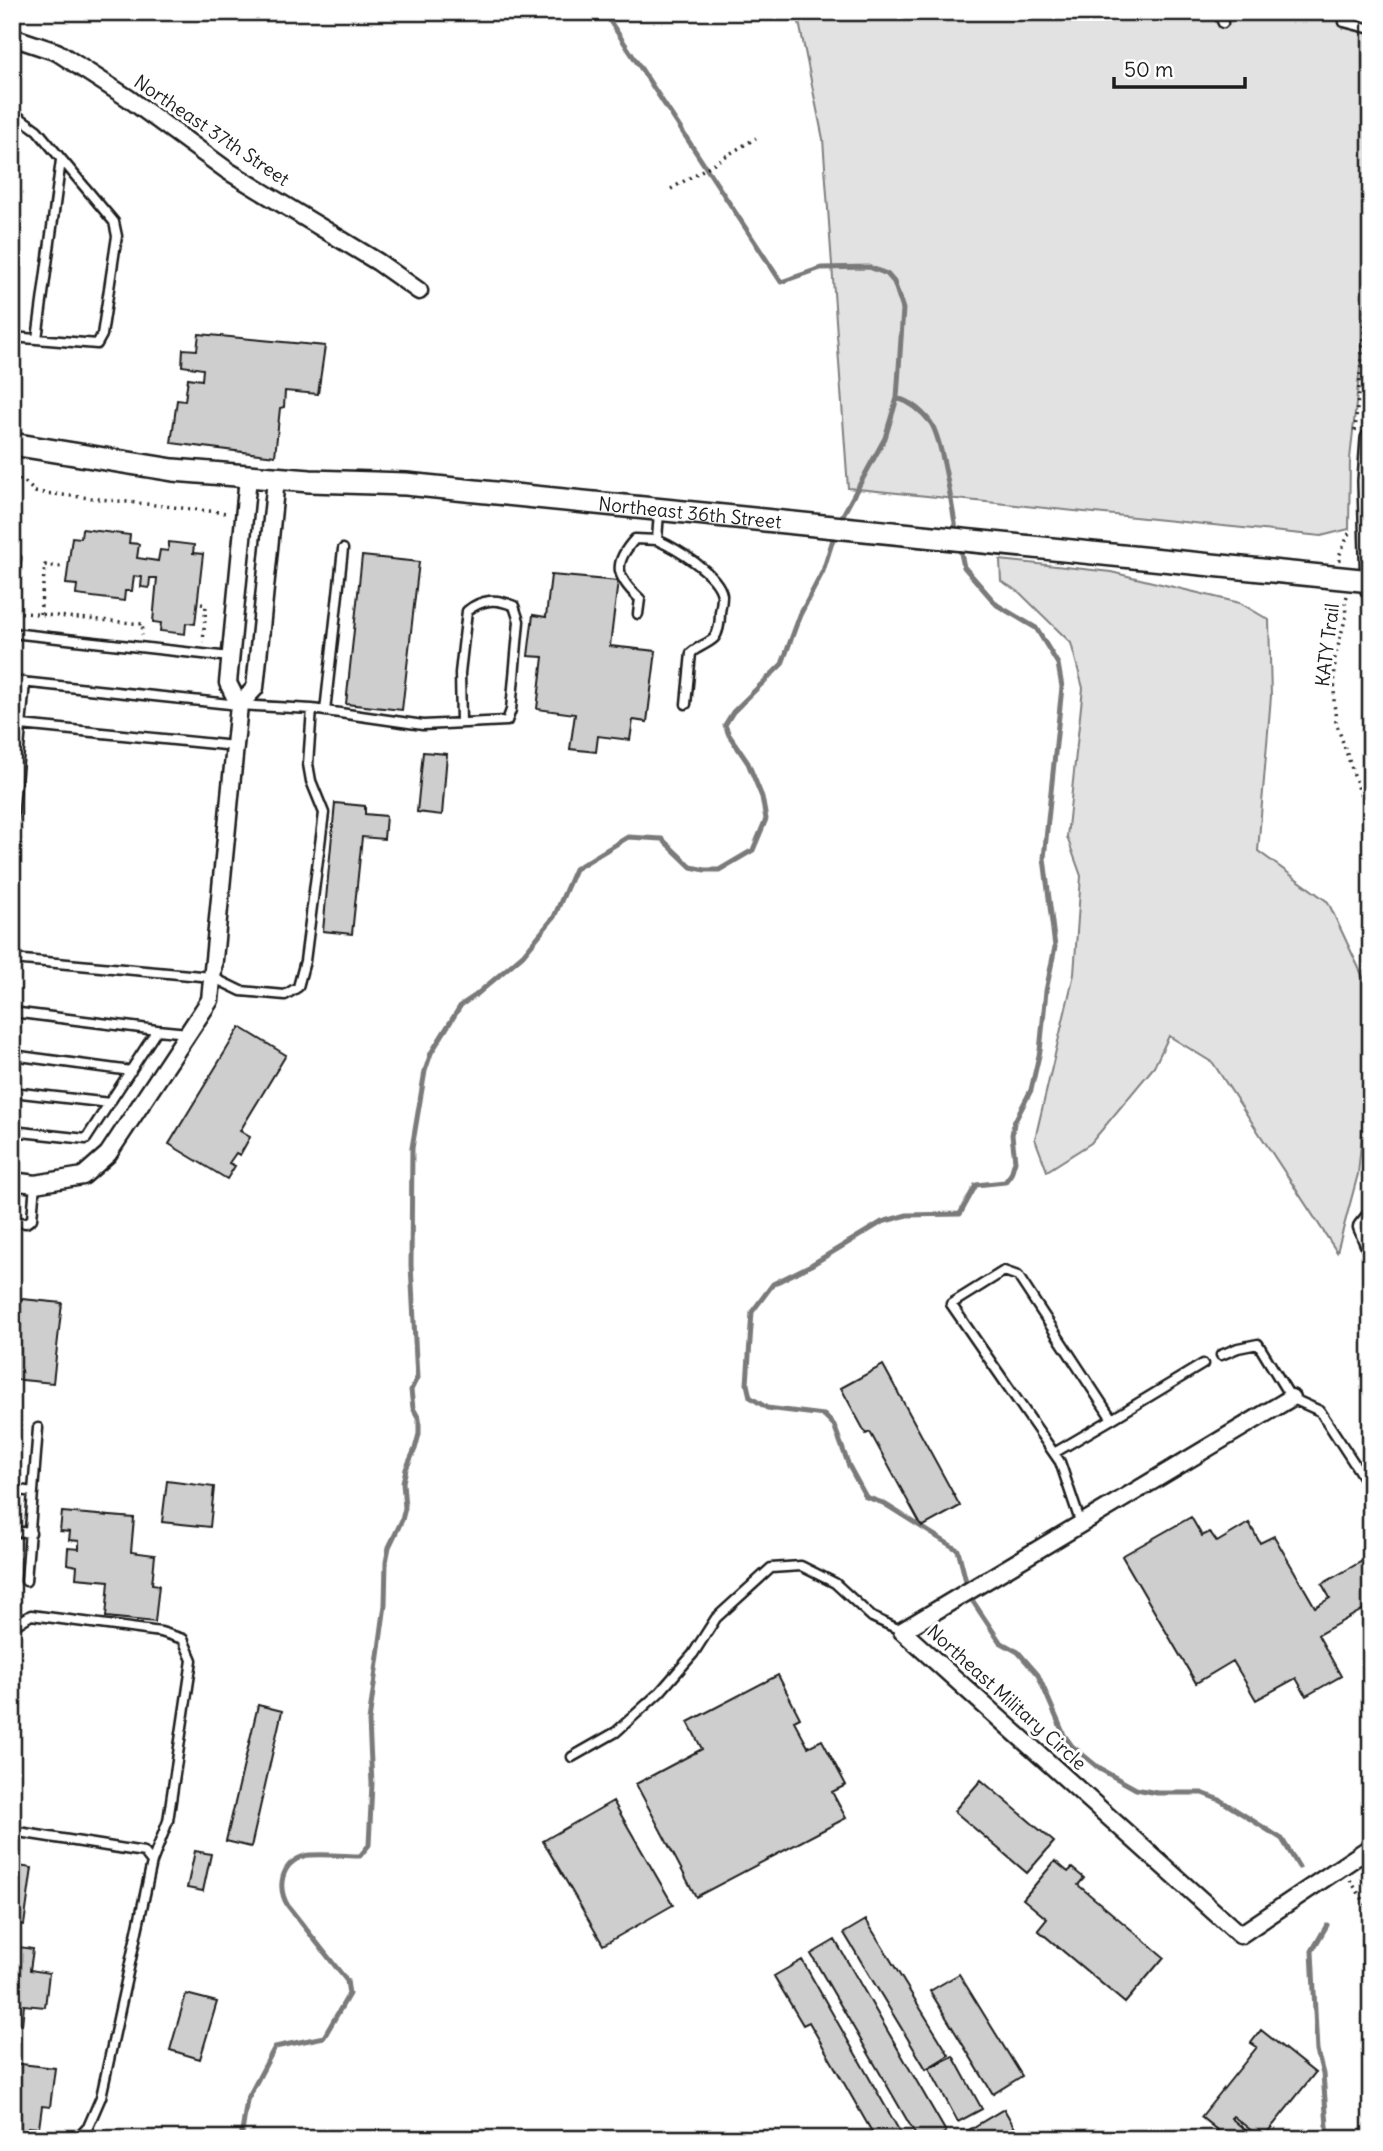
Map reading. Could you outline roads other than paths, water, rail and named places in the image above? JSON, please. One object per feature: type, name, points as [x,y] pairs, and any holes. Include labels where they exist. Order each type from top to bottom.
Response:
[{"type":"main road","name":"Northeast 36th Street","points":[[12,444],[173,470],[276,479],[406,484],[1370,581]]},
{"type":"street","name":"Northeast 37th Street","points":[[12,37],[57,52],[128,98],[228,171],[378,262],[419,291]]},
{"type":"street","points":[[1363,437],[1368,481],[1371,590]]},
{"type":"street","points":[[12,1181],[35,1184],[83,1176],[108,1154],[210,1000],[239,705],[228,683],[248,477]]},
{"type":"street","points":[[239,705],[255,688],[276,479]]},
{"type":"street","points":[[1371,1216],[1362,1227],[1371,1249]]},
{"type":"street","name":"Northeast Military Circle","points":[[1291,1398],[902,1631],[1240,1935],[1371,1847]]},
{"type":"lane","points":[[1218,12],[1223,23]]},
{"type":"lane","points":[[1345,12],[1344,22],[1371,29]]},
{"type":"lane","points":[[12,112],[37,130],[114,222],[117,236],[102,335],[97,344],[12,337]]},
{"type":"lane","points":[[37,339],[61,160]]},
{"type":"lane","points":[[656,540],[659,509]]},
{"type":"lane","points":[[638,614],[640,599],[619,575],[622,557],[635,539],[656,540],[672,547],[700,567],[715,582],[722,594],[719,623],[713,638],[691,653],[686,704]]},
{"type":"lane","points":[[325,711],[344,549]]},
{"type":"lane","points":[[12,558],[16,558],[12,600]]},
{"type":"lane","points":[[12,681],[239,705],[312,709],[423,724],[507,721],[519,621],[514,606],[503,601],[480,601],[467,611],[460,673],[461,722]]},
{"type":"lane","points":[[12,633],[230,657]]},
{"type":"lane","points":[[12,828],[25,682]]},
{"type":"lane","points":[[12,959],[212,977],[241,991],[285,995],[298,987],[305,961],[324,813],[311,781],[309,764],[312,709]]},
{"type":"lane","points":[[21,725],[235,746]]},
{"type":"lane","points":[[12,1012],[188,1033]]},
{"type":"lane","points":[[12,1131],[86,1139],[157,1030]]},
{"type":"lane","points":[[12,1055],[131,1070]]},
{"type":"lane","points":[[12,1092],[110,1103]]},
{"type":"lane","points":[[12,1222],[26,1223],[32,1219],[35,1184]]},
{"type":"lane","points":[[1081,1524],[1060,1462],[951,1304],[1004,1270],[1018,1276],[1112,1419]]},
{"type":"lane","points":[[1221,1355],[1258,1344],[1291,1398],[1320,1411],[1371,1489]]},
{"type":"lane","points":[[1054,1452],[1203,1364]]},
{"type":"lane","points":[[26,1581],[38,1428]]},
{"type":"lane","points":[[12,1489],[33,1492]]},
{"type":"lane","points":[[12,1531],[31,1533]]},
{"type":"lane","points":[[572,1757],[616,1732],[660,1692],[693,1654],[716,1618],[771,1568],[801,1566],[835,1583],[872,1617],[902,1631]]},
{"type":"lane","points":[[12,1627],[31,1615],[161,1632],[183,1639],[192,1660],[168,1821],[152,1862],[101,2097],[88,2127],[77,2139]]},
{"type":"lane","points":[[12,1831],[144,1852],[152,1862]]},
{"type":"waterway","points":[[604,12],[781,282],[821,268],[869,267],[887,274],[894,282],[903,309],[897,398],[885,438],[838,524]]},
{"type":"waterway","points":[[897,398],[920,411],[935,432],[957,534]]},
{"type":"waterway","points":[[241,2139],[247,2100],[275,2047],[324,2037],[349,1994],[347,1981],[288,1906],[282,1892],[282,1884],[285,1871],[304,1856],[360,1856],[369,1845],[372,1784],[369,1721],[385,1605],[386,1562],[389,1547],[402,1520],[405,1508],[403,1482],[419,1434],[419,1419],[413,1408],[411,1390],[417,1378],[411,1265],[412,1148],[425,1071],[431,1053],[461,1005],[523,955],[554,917],[575,869],[628,837],[662,839],[691,867],[705,870],[719,870],[753,850],[766,819],[762,797],[748,763],[725,725],[733,712],[782,664],[800,615],[823,571],[835,533]]},
{"type":"waterway","points":[[959,544],[964,567],[997,605],[1036,628],[1058,664],[1062,687],[1044,858],[1055,947],[1046,991],[1040,1051],[1031,1090],[1014,1123],[1012,1135],[1015,1161],[1005,1182],[976,1185],[960,1214],[907,1215],[882,1222],[811,1265],[773,1284],[752,1312],[747,1384],[750,1397],[767,1408],[824,1415],[834,1425],[849,1466],[866,1497],[883,1503],[958,1550],[970,1597],[1000,1642],[1018,1652],[1038,1675],[1064,1735],[1072,1746],[1100,1769],[1136,1789],[1157,1793],[1202,1793],[1220,1800],[1282,1839],[1299,1867]]},
{"type":"waterway","points":[[1327,1925],[1312,1951],[1317,2051],[1323,2074],[1328,2139]]}]
